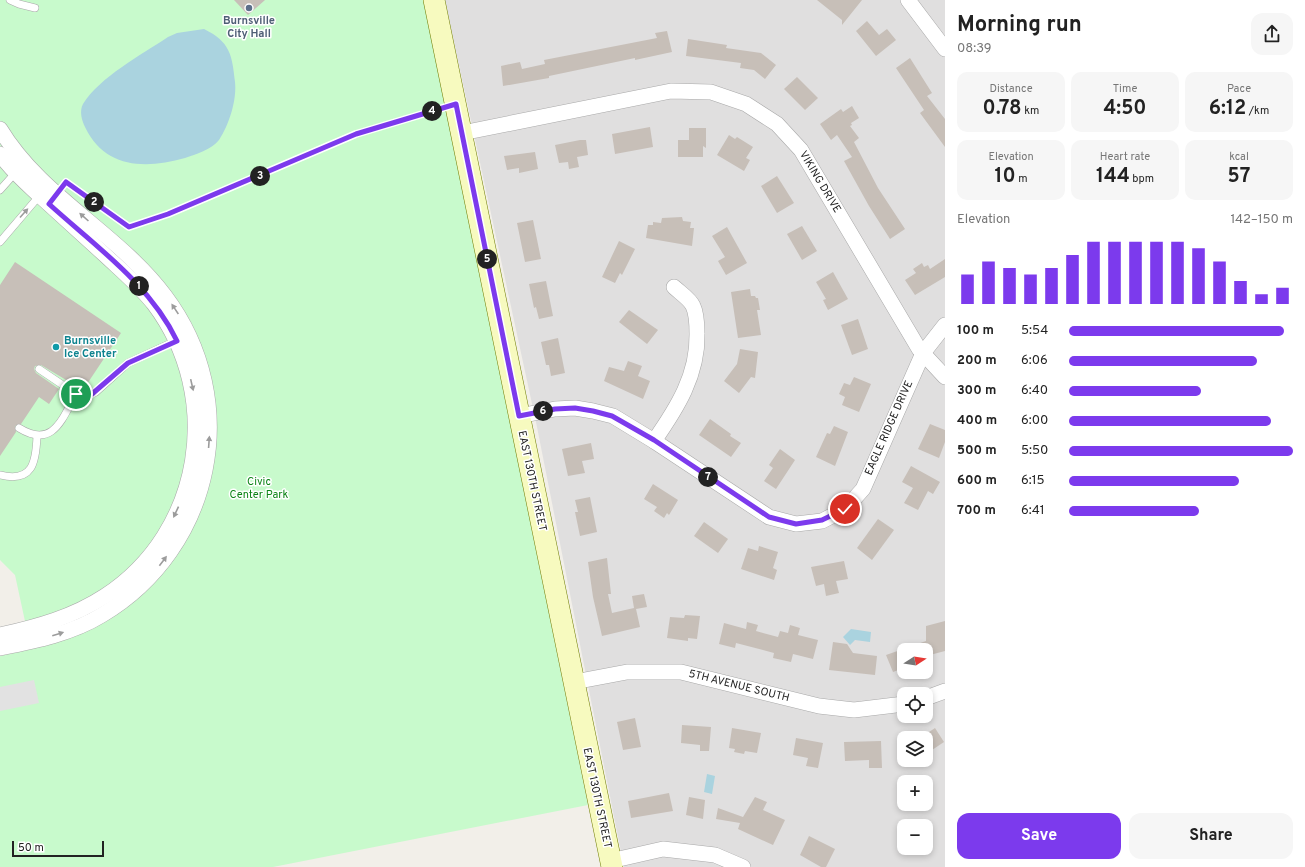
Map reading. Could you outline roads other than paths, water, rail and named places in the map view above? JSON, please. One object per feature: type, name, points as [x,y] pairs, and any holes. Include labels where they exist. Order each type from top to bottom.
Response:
[{"type":"street","name":"EAST 130TH STREET","points":[[434,0],[611,864]]},
{"type":"street","points":[[908,0],[945,49]]},
{"type":"street","name":"VIKING DRIVE","points":[[462,133],[671,90],[711,92],[746,104],[777,124],[801,150],[923,353],[945,377]]},
{"type":"street","points":[[0,129],[20,168]]},
{"type":"street","points":[[0,154],[49,191],[140,287],[165,320],[183,338],[205,377],[210,412],[209,449],[202,484],[182,534],[162,563],[140,587],[101,616],[61,634],[0,648]]},
{"type":"street","points":[[654,440],[675,411],[683,395],[690,378],[697,344],[697,323],[693,306],[674,287]]},
{"type":"street","name":"EAGLE RIDGE DRIVE","points":[[519,416],[555,409],[575,408],[612,416],[654,440],[769,517],[796,524],[822,520],[845,509],[862,489],[923,353],[945,325]]},
{"type":"street","points":[[0,634],[56,620],[94,603],[130,577],[151,555],[169,527],[188,480],[193,459],[196,431],[196,413],[183,338]]},
{"type":"street","name":"5TH AVENUE SOUTH","points":[[574,682],[627,672],[681,672],[819,706],[854,710],[897,705]]},
{"type":"street","points":[[933,695],[945,691]]},
{"type":"street","points":[[611,864],[664,849],[715,854],[743,867]]},
{"type":"lane","points":[[10,0],[35,8]]},
{"type":"lane","points":[[0,190],[20,168]]},
{"type":"lane","points":[[0,242],[49,191]]},
{"type":"lane","points":[[39,369],[76,394],[83,396],[92,394],[128,363],[183,338]]},
{"type":"lane","points":[[18,428],[31,435],[37,436],[48,434],[57,427],[76,394]]},
{"type":"lane","points":[[0,475],[16,477],[31,469],[36,458],[37,436]]},
{"type":"water","points":[[204,29],[213,34],[224,44],[231,56],[233,64],[235,97],[229,120],[219,140],[208,149],[185,158],[156,164],[128,162],[115,158],[104,151],[93,141],[82,119],[82,107],[90,94],[122,67],[168,37],[177,33]]},
{"type":"water","points":[[851,629],[871,632],[870,642],[855,640],[850,645],[843,637]]},
{"type":"water","points":[[707,774],[715,776],[712,794],[704,792]]},
{"type":"place","name":"Burnsville City Hall","points":[[249,8]]},
{"type":"place","name":"Burnsville Ice Center","points":[[56,347]]},
{"type":"park label","name":"Civic Center Park","points":[[259,488]]}]
